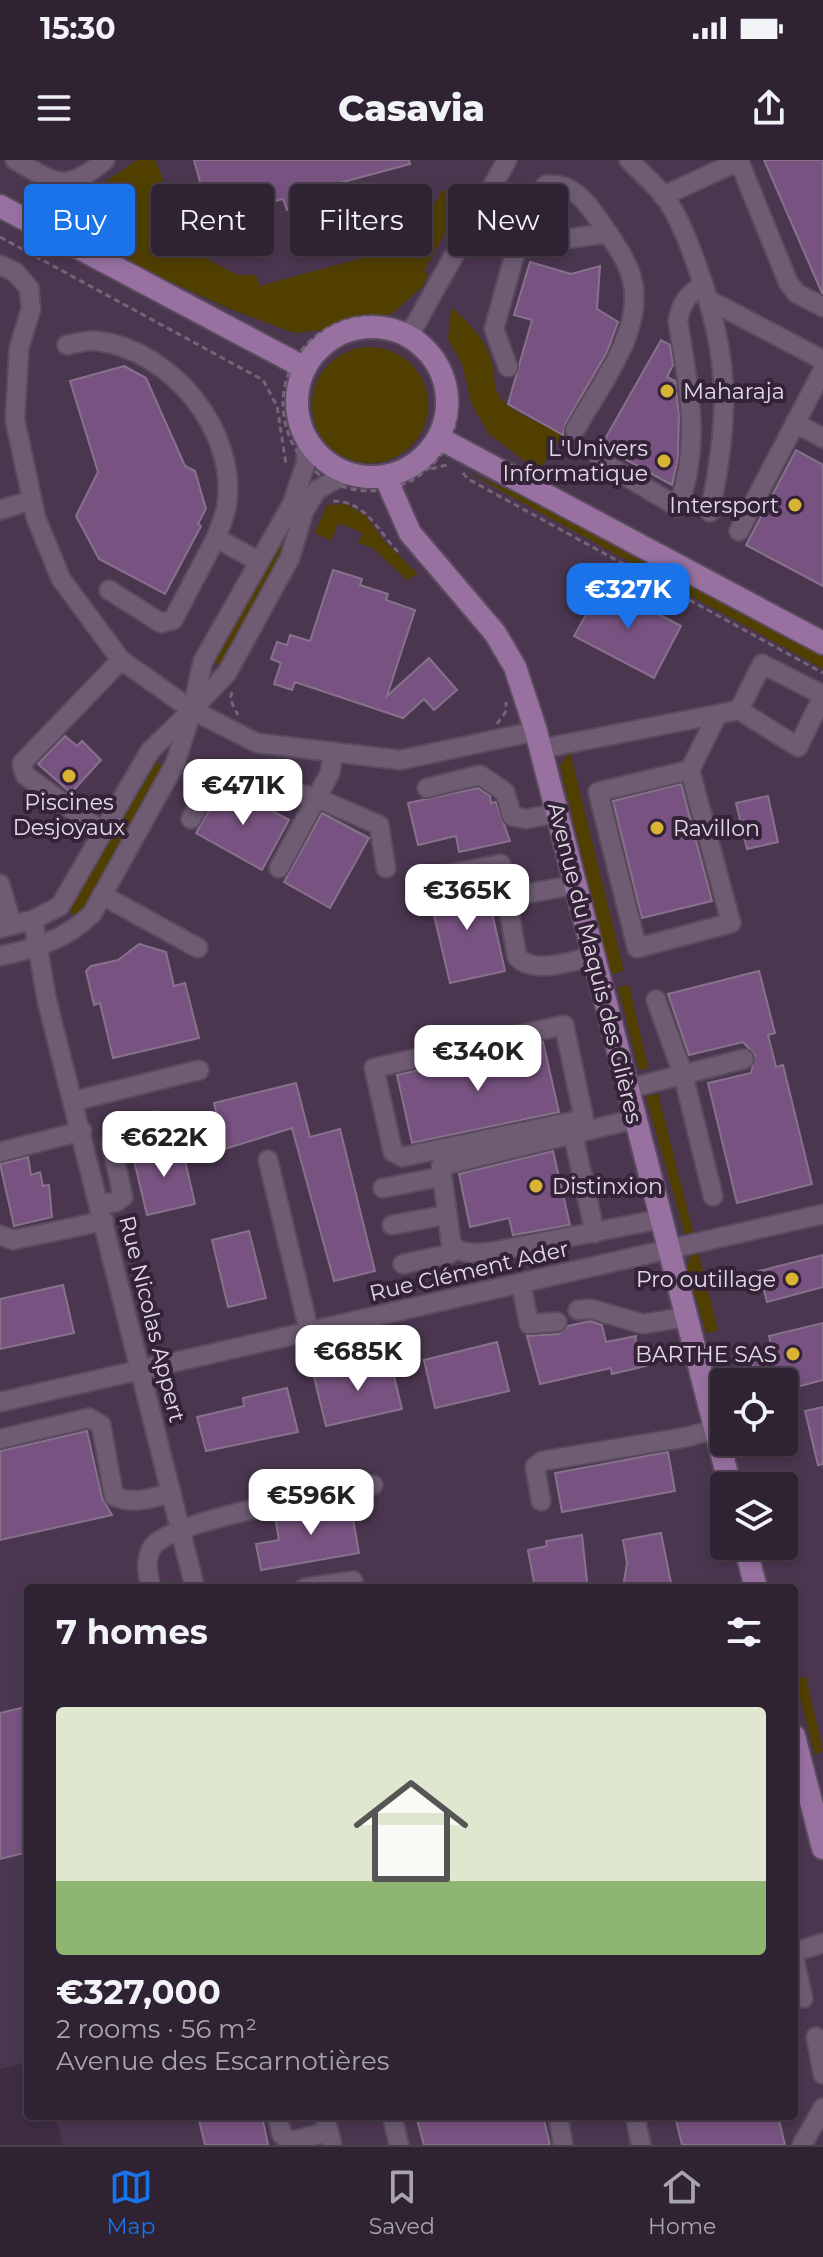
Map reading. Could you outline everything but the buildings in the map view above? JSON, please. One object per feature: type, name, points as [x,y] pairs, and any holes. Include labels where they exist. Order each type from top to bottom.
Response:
[{"type":"main road","points":[[0,206],[300,365]]},
{"type":"main road","points":[[361,328],[411,332],[440,369],[447,392],[443,441],[387,483],[324,486],[324,459],[307,439],[297,410],[300,365],[338,335],[361,328]]},
{"type":"main road","points":[[443,441],[823,643]]},
{"type":"main road","name":"Avenue du Maquis des Glières","points":[[387,483],[410,533],[495,633],[515,667],[538,740],[710,1410]]},
{"type":"main road","points":[[749,1560],[755,1584]]},
{"type":"main road","points":[[798,1767],[801,1790],[823,1848]]},
{"type":"street","points":[[15,160],[54,182],[69,184],[82,180],[105,160]]},
{"type":"street","points":[[494,184],[507,160]]},
{"type":"street","points":[[629,160],[663,196],[690,247],[717,323],[726,391],[723,449],[710,512]]},
{"type":"street","points":[[663,196],[740,160],[788,282],[796,293],[818,300]]},
{"type":"street","points":[[568,190],[579,196],[608,233],[632,279],[635,318],[575,430]]},
{"type":"street","points":[[568,239],[608,233]]},
{"type":"street","points":[[411,332],[453,256]]},
{"type":"street","points":[[508,367],[494,329],[514,256]]},
{"type":"street","points":[[0,265],[15,272],[29,288],[31,309],[9,360],[15,420],[32,500],[61,579],[121,660],[192,710],[257,743],[400,760],[739,710],[798,747],[823,696],[762,664],[739,710]]},
{"type":"street","points":[[600,461],[678,507],[688,480],[694,426],[678,321],[680,306],[688,295],[706,292],[823,360]]},
{"type":"street","points":[[67,345],[96,340],[121,347],[169,370],[198,402],[225,462],[227,503],[216,538],[173,620],[161,623],[109,590]]},
{"type":"street","points":[[739,531],[823,370]]},
{"type":"street","points":[[795,423],[823,438]]},
{"type":"street","points":[[307,439],[306,463],[324,486]]},
{"type":"street","points":[[0,956],[36,949],[77,928],[92,914],[175,764],[203,661],[258,561],[277,534],[324,486]]},
{"type":"street","points":[[0,884],[6,927],[33,920],[60,906],[150,751],[227,673],[290,558],[300,521],[324,486]]},
{"type":"street","points":[[0,510],[32,500]]},
{"type":"street","points":[[216,538],[258,561]]},
{"type":"street","points":[[103,832],[25,775],[22,763],[121,660]]},
{"type":"street","points":[[690,770],[598,792],[637,948],[731,923],[690,770],[717,715]]},
{"type":"street","points":[[279,868],[330,773],[333,752]]},
{"type":"street","points":[[191,819],[216,774],[317,798],[379,825],[386,868]]},
{"type":"street","points":[[427,788],[480,775],[505,792],[512,816],[526,819],[557,813]]},
{"type":"street","points":[[434,877],[501,864],[517,957],[523,963],[535,966],[593,956]]},
{"type":"street","points":[[507,897],[575,885]]},
{"type":"street","points":[[102,895],[198,948]]},
{"type":"street","name":"Rue Nicolas Appert","points":[[33,920],[36,949],[194,1584]]},
{"type":"street","points":[[656,1000],[683,1074],[713,1196]]},
{"type":"street","points":[[595,1233],[581,1128],[564,1025],[374,1068],[393,1152],[402,1157],[581,1128],[635,1119]]},
{"type":"street","points":[[627,1089],[744,1059]]},
{"type":"street","points":[[74,1101],[199,1070]]},
{"type":"street","points":[[0,1235],[13,1240],[102,1213],[123,1197],[111,1142],[114,1133],[156,1121]]},
{"type":"street","points":[[455,1249],[446,1215],[441,1166],[581,1128]]},
{"type":"street","points":[[0,1152],[82,1131]]},
{"type":"street","points":[[268,1160],[309,1331]]},
{"type":"street","points":[[383,1188],[440,1177]]},
{"type":"street","name":"Rue Clément Ader","points":[[0,1402],[823,1214]]},
{"type":"street","points":[[392,1225],[446,1215]]},
{"type":"street","points":[[455,1249],[468,1253],[491,1252],[661,1219]]},
{"type":"street","points":[[403,1264],[449,1254],[455,1249]]},
{"type":"street","points":[[521,1284],[529,1324],[533,1327],[557,1322]]},
{"type":"street","points":[[578,1310],[591,1309],[643,1324],[686,1317]]},
{"type":"street","points":[[0,1439],[89,1418],[101,1425],[114,1496],[124,1501],[144,1501],[171,1493]]},
{"type":"street","points":[[541,1501],[535,1467],[542,1461],[710,1430]]},
{"type":"street","points":[[150,1584],[146,1569],[153,1547],[180,1528],[373,1485]]},
{"type":"street","points":[[332,1584],[353,1581]]},
{"type":"street","points":[[798,1951],[823,1943]]},
{"type":"street","points":[[798,1976],[803,1998]]},
{"type":"street","points":[[816,2037],[823,2074]]},
{"type":"street","points":[[802,2145],[823,2108]]},
{"type":"street","points":[[278,2120],[282,2135],[291,2141],[329,2131]]},
{"type":"street","points":[[393,2120],[399,2145]]},
{"type":"street","points":[[559,2120],[563,2145]]},
{"type":"street","points":[[636,2120],[641,2145]]},
{"type":"path","points":[[0,237],[263,380],[277,406],[287,467],[369,514],[386,540],[408,560]]},
{"type":"path","points":[[427,470],[457,407],[453,379],[440,353],[411,332],[383,319],[353,320],[325,330],[300,365],[283,407],[290,437],[324,486],[359,490],[387,483],[444,465],[458,466],[468,479],[823,673]]},
{"type":"path","points":[[234,688],[230,699],[242,722]]},
{"type":"path","points":[[497,725],[506,711],[506,699]]},
{"type":"shaded area","points":[[0,160],[823,160],[823,2145],[63,2145],[56,2120],[798,2120],[798,1584],[24,1584],[24,2063],[0,2069]]},
{"type":"shaded area","points":[[137,160],[155,160],[165,184],[151,184],[151,256],[202,256],[237,275],[256,275],[260,286],[370,256],[432,256],[432,208],[443,190],[448,192],[448,227],[424,271],[428,274],[424,285],[392,314],[350,319],[322,330],[294,333],[230,309],[117,257],[135,256],[135,184],[102,184]]},
{"type":"shaded area","points":[[451,308],[470,325],[486,347],[496,391],[503,401],[518,413],[563,435],[538,471],[489,434],[472,405],[462,364],[448,339]]},
{"type":"shaded area","points":[[370,347],[392,351],[411,364],[424,383],[428,405],[424,427],[411,446],[392,459],[370,463],[348,459],[329,446],[316,427],[312,405],[316,383],[329,364],[348,351]]},
{"type":"shaded area","points":[[467,472],[551,509],[823,655],[823,669]]},
{"type":"shaded area","points":[[346,504],[366,516],[384,541],[418,574],[407,580],[373,548],[358,543],[363,533],[338,523],[331,541],[315,533],[327,505]]},
{"type":"shaded area","points":[[288,533],[276,573],[223,667],[209,659],[261,567]]},
{"type":"shaded area","points":[[570,752],[624,971],[611,974],[560,766]]},
{"type":"shaded area","points":[[152,760],[167,768],[86,911],[77,920],[67,906]]},
{"type":"shaded area","points":[[629,985],[648,1068],[639,1070],[618,987]]},
{"type":"shaded area","points":[[658,1093],[693,1232],[685,1235],[646,1097]]},
{"type":"shaded area","points":[[698,1252],[718,1331],[706,1333],[687,1267],[690,1257]]},
{"type":"shaded area","points":[[806,1677],[823,1751],[815,1755],[798,1690],[798,1678]]},
{"type":"place","name":"Maharaja","points":[[667,391]]},
{"type":"place","name":"L'Univers Informatique","points":[[664,461]]},
{"type":"place","name":"Intersport","points":[[795,505]]},
{"type":"place","name":"Piscines Desjoyaux","points":[[69,776]]},
{"type":"place","name":"Ravillon","points":[[657,828]]},
{"type":"place","name":"Distinxion","points":[[536,1186]]},
{"type":"place","name":"Pro outillage","points":[[792,1279]]},
{"type":"place","name":"BARTHE SAS","points":[[793,1354]]}]
